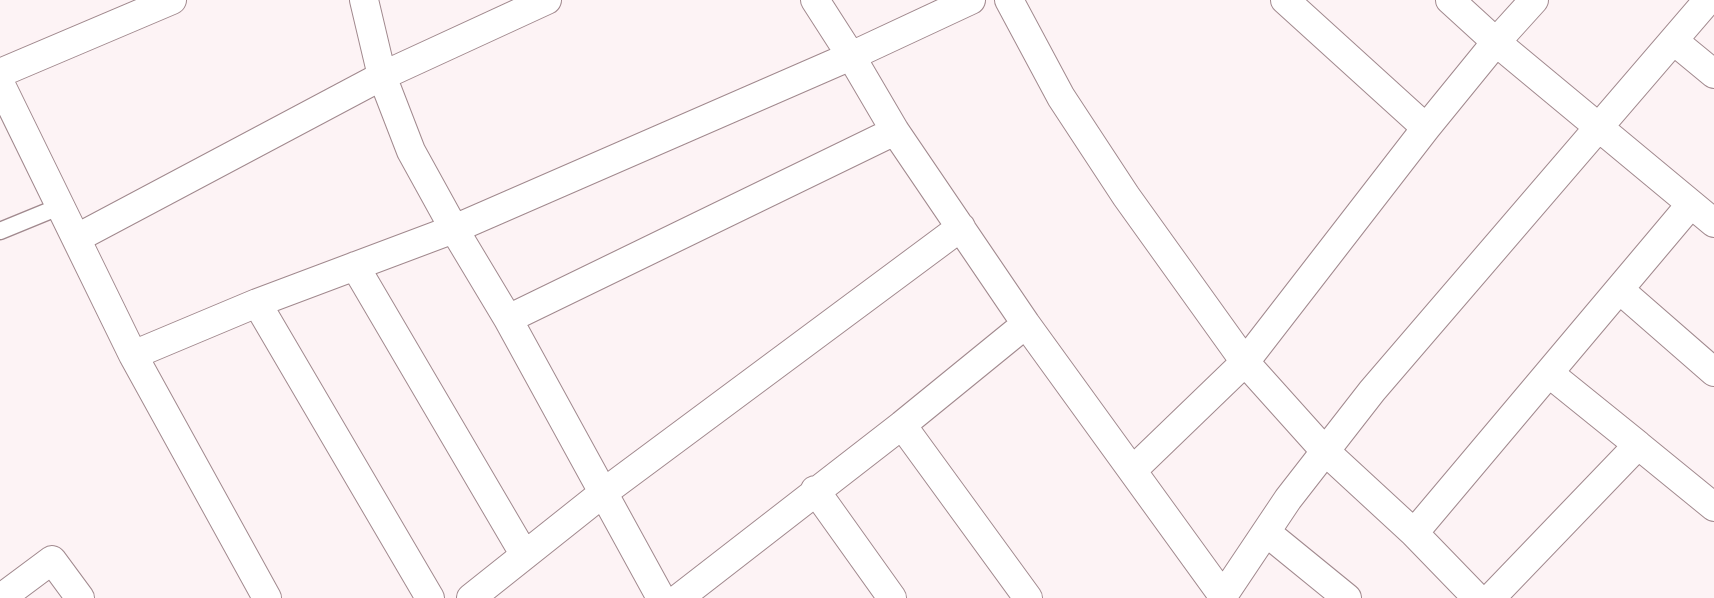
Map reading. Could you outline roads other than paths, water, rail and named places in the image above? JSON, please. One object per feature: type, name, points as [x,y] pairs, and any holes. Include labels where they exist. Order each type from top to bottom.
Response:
[{"type":"street","points":[[0,74],[172,0]]},
{"type":"street","points":[[364,0],[382,76],[411,151],[454,229],[508,319],[661,598]]},
{"type":"street","points":[[77,238],[382,76],[547,0]]},
{"type":"street","points":[[815,0],[851,56],[895,131],[962,227],[1026,324],[1133,470],[1222,597],[1324,450],[1372,391],[1708,0]]},
{"type":"street","points":[[133,355],[257,303],[454,229],[851,56],[971,0]]},
{"type":"street","points":[[1009,0],[1061,97],[1126,196],[1245,362],[1324,450],[1414,533],[1477,598]]},
{"type":"street","points":[[1285,0],[1426,128]]},
{"type":"street","points":[[1450,0],[1496,42],[1714,223]]},
{"type":"street","points":[[1133,470],[1245,362],[1426,128],[1496,42],[1534,0]]},
{"type":"street","points":[[1674,41],[1714,74]]},
{"type":"street","points":[[0,83],[133,355],[268,598]]},
{"type":"street","points":[[508,319],[895,131]]},
{"type":"street","points":[[1414,533],[1550,374],[1691,204]]},
{"type":"street","points":[[471,598],[603,493],[962,227]]},
{"type":"street","points":[[355,266],[524,554]]},
{"type":"street","points":[[1620,290],[1714,372]]},
{"type":"street","points":[[257,303],[430,598]]},
{"type":"street","points":[[679,598],[815,490],[902,425],[1026,324]]},
{"type":"street","points":[[1550,374],[1714,507]]},
{"type":"street","points":[[902,425],[1021,596]]},
{"type":"street","points":[[1491,598],[1638,445]]},
{"type":"street","points":[[815,490],[892,598]]},
{"type":"street","points":[[1266,532],[1347,598]]},
{"type":"street","points":[[1,598],[52,560],[80,598]]},
{"type":"lane","points":[[0,232],[61,206]]}]
